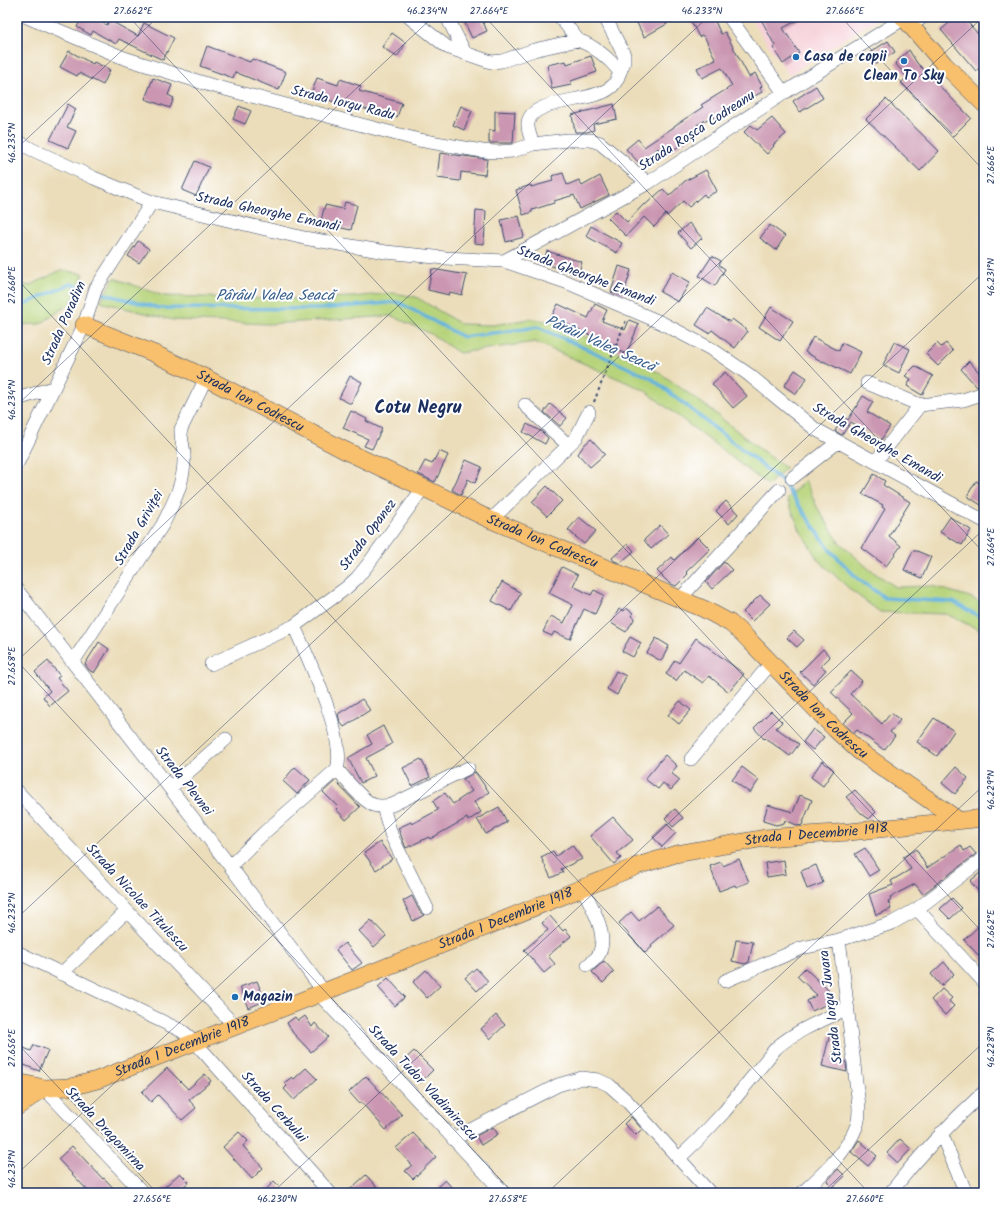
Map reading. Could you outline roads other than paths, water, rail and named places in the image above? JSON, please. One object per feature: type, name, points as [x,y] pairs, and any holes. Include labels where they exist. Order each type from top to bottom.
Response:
[{"type":"main road","points":[[910,20],[944,64],[984,104]]},
{"type":"main road","name":"Strada Ion Codrescu","points":[[86,317],[155,354],[206,378],[344,450],[423,488],[491,520],[593,562],[679,600],[704,609],[730,623],[744,634],[835,729],[859,751],[958,820]]},
{"type":"main road","name":"Strada 1 Decembrie 1918","points":[[17,1082],[44,1088],[71,1087],[97,1080],[194,1041],[321,993],[637,866],[676,854],[765,838],[849,832],[984,818]]},
{"type":"main road","points":[[17,1107],[44,1088]]},
{"type":"street","name":"Strada Iorgu Radu","points":[[27,17],[124,58],[210,85],[420,140],[490,151],[513,151],[533,144],[568,140],[591,140],[600,143],[648,183]]},
{"type":"street","points":[[409,17],[447,47],[491,62],[502,61],[534,50],[578,40]]},
{"type":"street","points":[[448,17],[465,53]]},
{"type":"street","points":[[560,17],[578,40],[589,44],[604,54],[620,72]]},
{"type":"street","points":[[533,144],[528,130],[528,123],[534,111],[550,104],[604,93],[612,87],[624,62],[624,55],[605,17]]},
{"type":"street","points":[[729,17],[784,94]]},
{"type":"street","name":"Strada Roșca Codreanu","points":[[504,261],[648,183],[784,94],[910,20]]},
{"type":"street","name":"Strada Gheorghe Emandi","points":[[17,141],[94,178],[152,202],[304,238],[386,252],[445,258],[504,261],[566,282],[662,323],[713,350],[748,374],[815,429],[984,521]]},
{"type":"street","name":"Strada Poradim","points":[[17,464],[86,317],[96,288],[152,202]]},
{"type":"street","name":"Strada Griviței","points":[[73,662],[163,524],[175,500],[182,480],[184,468],[184,454],[180,436],[181,428],[206,378]]},
{"type":"street","points":[[867,383],[920,405],[963,400],[984,393]]},
{"type":"street","points":[[17,399],[53,388]]},
{"type":"street","points":[[524,405],[568,445]]},
{"type":"street","points":[[876,461],[920,405]]},
{"type":"street","points":[[491,520],[576,438],[590,412]]},
{"type":"street","points":[[792,478],[838,442]]},
{"type":"street","name":"Strada Opanez","points":[[211,664],[294,626],[346,588],[358,578],[423,488]]},
{"type":"street","points":[[679,600],[779,490]]},
{"type":"street","name":"Strada Plevnei","points":[[17,590],[230,866],[321,993]]},
{"type":"street","points":[[230,866],[266,831],[337,769],[339,762],[335,729],[294,626]]},
{"type":"street","points":[[691,759],[771,663]]},
{"type":"street","points":[[170,788],[226,739]]},
{"type":"street","points":[[337,769],[359,794],[373,805],[383,807],[392,805],[468,768]]},
{"type":"street","name":"Strada Nicolae Titulescu","points":[[17,791],[235,1026]]},
{"type":"street","points":[[383,807],[392,837],[427,908]]},
{"type":"street","name":"Strada Iorgu Juvara","points":[[802,1193],[817,1179],[841,1152],[852,1137],[857,1123],[858,1102],[839,940],[892,922],[917,909],[984,858]]},
{"type":"street","points":[[583,888],[601,930],[602,938],[602,945],[598,955],[588,965]]},
{"type":"street","points":[[917,909],[984,982]]},
{"type":"street","points":[[61,974],[127,911]]},
{"type":"street","points":[[725,981],[802,948],[839,940]]},
{"type":"street","name":"Strada Cerbului","points":[[17,952],[182,1031],[194,1041],[330,1193]]},
{"type":"street","name":"Strada Tudor Vladimirescu","points":[[321,993],[504,1193]]},
{"type":"street","points":[[678,1159],[698,1141],[724,1112],[776,1048],[798,1032],[848,1008]]},
{"type":"street","points":[[453,1139],[558,1085],[582,1078],[598,1080],[609,1085],[618,1092],[710,1193]]},
{"type":"street","name":"Strada Dragomirna","points":[[44,1088],[143,1193]]},
{"type":"street","points":[[890,1193],[919,1157],[941,1133],[984,1092]]},
{"type":"street","points":[[941,1133],[966,1193]]},
{"type":"waterway","name":"Pârâul Valea Seacă","points":[[17,306],[19,307],[70,284],[80,287]]},
{"type":"waterway","name":"Pârâul Valea Seacă","points":[[101,293],[159,308],[319,309],[398,302],[463,337],[538,327],[651,378],[782,481],[830,550],[857,578],[885,598],[953,602],[984,619]]},
{"type":"place","name":"Casa de copii","points":[[796,57]]},
{"type":"place","name":"Clean To Sky","points":[[904,61]]},
{"type":"place","name":"Magazin","points":[[235,997]]},
{"type":"district","name":"Cotu Negru","points":[[418,408]]}]
